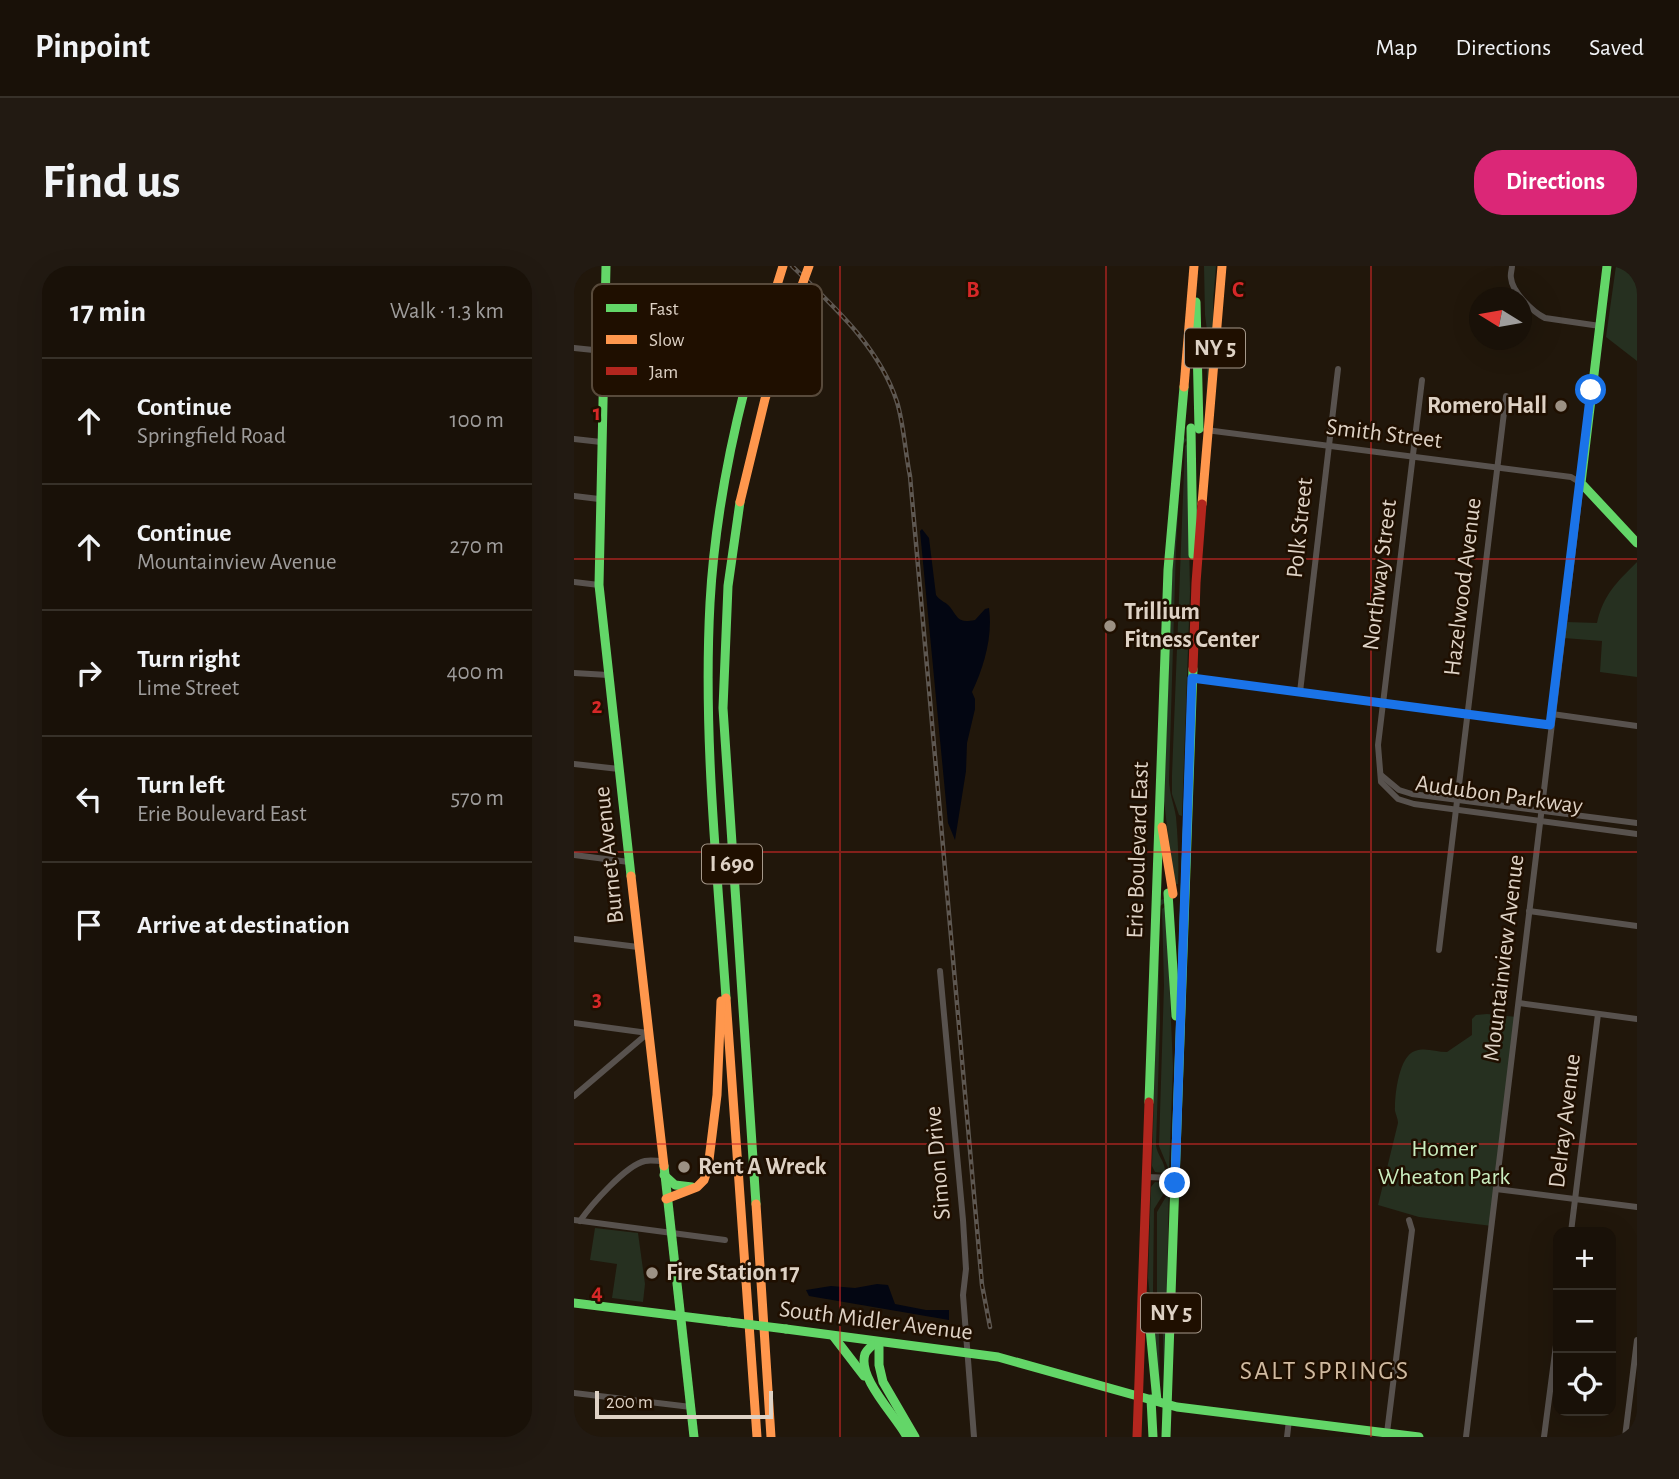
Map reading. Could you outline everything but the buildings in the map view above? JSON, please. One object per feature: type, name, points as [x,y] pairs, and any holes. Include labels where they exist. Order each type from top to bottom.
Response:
[{"type":"main road","name":"Burnet Avenue","points":[[605,284],[606,266]]},
{"type":"main road","points":[[780,283],[783,266]]},
{"type":"main road","name":"I 690","points":[[780,283],[790,266]]},
{"type":"main road","name":"I 690","points":[[802,284],[809,266]]},
{"type":"main road","points":[[1194,266],[1200,429],[1191,531],[1196,583]]},
{"type":"main road","name":"Erie Boulevard East","points":[[1137,1437],[1168,570],[1194,266]]},
{"type":"main road","name":"Erie Boulevard East","points":[[1166,1437],[1200,429],[1222,266]]},
{"type":"main road","points":[[1607,266],[1581,483],[1637,544]]},
{"type":"main road","name":"Burnet Avenue","points":[[602,396],[599,585],[694,1437]]},
{"type":"main road","name":"I 690","points":[[746,396],[733,447],[713,571],[708,646],[708,709],[757,1437]]},
{"type":"main road","name":"I 690","points":[[766,396],[748,466],[730,570],[724,631],[724,751],[771,1437]]},
{"type":"main road","points":[[1159,813],[1171,894],[1174,998],[1180,1048]]},
{"type":"main road","points":[[666,1199],[698,1187],[707,1176],[717,1084],[722,935]]},
{"type":"main road","points":[[664,1175],[682,1187],[698,1187]]},
{"type":"main road","points":[[1143,1269],[1154,1400],[1153,1437]]},
{"type":"main road","name":"South Midler Avenue","points":[[574,1303],[967,1352],[998,1357],[1168,1404],[1419,1437]]},
{"type":"main road","points":[[834,1337],[899,1421],[907,1437]]},
{"type":"main road","points":[[870,1383],[863,1361],[866,1351],[877,1342]]},
{"type":"main road","points":[[877,1342],[881,1378],[910,1424],[915,1437]]},
{"type":"main road","points":[[769,1407],[777,1437]]},
{"type":"street","points":[[1512,266],[1513,283],[1538,314],[1545,318],[1600,326]]},
{"type":"street","points":[[574,348],[592,350]]},
{"type":"street","name":"Polk Street","points":[[1300,692],[1338,369]]},
{"type":"street","name":"Northway Street","points":[[1381,775],[1378,745],[1422,380]]},
{"type":"street","name":"Hazelwood Avenue","points":[[1438,950],[1506,396]]},
{"type":"street","name":"Smith Street","points":[[1180,426],[1571,477],[1581,483]]},
{"type":"street","points":[[574,439],[601,442]]},
{"type":"street","name":"Mountainview Avenue","points":[[1466,1437],[1581,483]]},
{"type":"street","points":[[574,496],[599,499]]},
{"type":"street","points":[[574,582],[599,585]]},
{"type":"street","points":[[574,673],[608,675]]},
{"type":"street","points":[[1192,678],[1550,725]]},
{"type":"street","points":[[1552,714],[1637,726]]},
{"type":"street","points":[[574,764],[619,769]]},
{"type":"street","name":"Audubon Parkway","points":[[1381,775],[1399,790],[1637,823]]},
{"type":"street","name":"Audubon Parkway","points":[[1381,775],[1381,782],[1393,796],[1414,804],[1637,834]]},
{"type":"street","points":[[1393,796],[1399,790]]},
{"type":"street","points":[[574,855],[629,862]]},
{"type":"street","points":[[1156,892],[1185,894]]},
{"type":"street","points":[[1529,911],[1637,926]]},
{"type":"street","points":[[574,939],[638,947]]},
{"type":"street","name":"Simon Drive","points":[[940,971],[963,1220],[966,1269],[963,1296],[974,1437]]},
{"type":"street","points":[[1519,1003],[1637,1019]]},
{"type":"street","name":"Delray Avenue","points":[[1572,1227],[1598,1014]]},
{"type":"street","points":[[574,1023],[648,1033]]},
{"type":"street","points":[[574,1096],[648,1033]]},
{"type":"street","points":[[577,1220],[595,1200],[635,1167],[644,1161],[662,1161]]},
{"type":"street","points":[[1146,1177],[1175,1178]]},
{"type":"street","points":[[1496,1189],[1637,1207]]},
{"type":"street","points":[[577,1220],[725,1240]]},
{"type":"street","points":[[1387,1433],[1412,1230],[1409,1220]]},
{"type":"street","points":[[1625,1437],[1637,1340]]},
{"type":"street","points":[[1544,1437],[1555,1353]]},
{"type":"street","points":[[574,1393],[691,1407]]},
{"type":"street","points":[[1287,1437],[1289,1420]]},
{"type":"green space","points":[[1204,266],[1216,266],[1214,327],[1206,407],[1208,338]]},
{"type":"green space","points":[[1616,266],[1637,268],[1637,361],[1606,337]]},
{"type":"green space","points":[[1184,437],[1187,440],[1182,445],[1176,548],[1169,779],[1178,843],[1178,884],[1174,885],[1164,801],[1174,519],[1181,440]]},
{"type":"green space","points":[[1187,444],[1190,592],[1182,816],[1179,815],[1172,794],[1172,775]]},
{"type":"green space","points":[[1637,562],[1637,677],[1600,672],[1602,641],[1564,638],[1566,622],[1597,623],[1607,597]]},
{"type":"green space","points":[[1166,906],[1173,1067],[1169,1170],[1159,1146],[1164,985],[1162,909]]},
{"type":"green space","points":[[1158,940],[1160,1023],[1156,1145],[1165,1173],[1155,1172],[1152,1166]]},
{"type":"green space","name":"Homer Wheaton Park","points":[[1476,1015],[1517,1017],[1492,1226],[1419,1217],[1378,1205],[1398,1123],[1396,1093],[1405,1060],[1419,1050],[1447,1052],[1472,1035],[1472,1019]]},
{"type":"green space","points":[[1155,1182],[1165,1183],[1164,1193],[1154,1209],[1153,1291],[1159,1334],[1160,1390],[1148,1278],[1151,1187]]},
{"type":"green space","points":[[1169,1187],[1164,1383],[1163,1336],[1157,1295],[1157,1212]]},
{"type":"green space","points":[[595,1228],[638,1233],[645,1284],[643,1302],[612,1298],[617,1264],[590,1260]]},
{"type":"shaded area","points":[[922,529],[929,538],[936,595],[957,617],[965,621],[975,620],[989,608],[990,629],[986,651],[972,692],[975,709],[967,743],[966,771],[955,840],[948,823],[920,531]]},
{"type":"shaded area","points":[[888,1285],[895,1304],[926,1310],[949,1310],[949,1320],[809,1296],[806,1290],[831,1286],[855,1288]]},
{"type":"railway","points":[[792,266],[810,284]]},
{"type":"railway","points":[[822,296],[853,328],[879,363],[897,402],[901,420],[910,476],[982,1285],[990,1327]]},
{"type":"traffic: fast","points":[[606,266],[606,284]]},
{"type":"traffic: fast","points":[[1607,266],[1581,483],[1637,543]]},
{"type":"traffic: fast","points":[[1196,302],[1199,429]]},
{"type":"traffic: fast","points":[[1149,1102],[1168,570],[1184,387]]},
{"type":"traffic: fast","points":[[603,396],[599,585],[631,876]]},
{"type":"traffic: fast","points":[[726,998],[712,801],[708,652],[718,522],[743,396]]},
{"type":"traffic: fast","points":[[1191,428],[1193,555]]},
{"type":"traffic: fast","points":[[740,502],[728,586],[723,708],[756,1204]]},
{"type":"traffic: fast","points":[[1166,1437],[1193,669]]},
{"type":"traffic: fast","points":[[1168,893],[1176,1016]]},
{"type":"traffic: fast","points":[[664,1166],[694,1437]]},
{"type":"traffic: fast","points":[[664,1175],[675,1185],[692,1187]]},
{"type":"traffic: fast","points":[[1147,1297],[1157,1401]]},
{"type":"traffic: fast","points":[[574,1303],[729,1322]]},
{"type":"traffic: fast","points":[[729,1322],[786,1329]]},
{"type":"traffic: fast","points":[[786,1329],[998,1357],[1177,1407],[1419,1437]]},
{"type":"traffic: fast","points":[[834,1337],[864,1376]]},
{"type":"traffic: fast","points":[[876,1342],[865,1354],[867,1374],[879,1397],[907,1437]]},
{"type":"traffic: fast","points":[[879,1342],[879,1365],[883,1382],[915,1437]]},
{"type":"traffic: fast","points":[[1151,1399],[1153,1437]]},
{"type":"traffic: slow","points":[[777,284],[783,266]]},
{"type":"traffic: slow","points":[[802,284],[809,266]]},
{"type":"traffic: slow","points":[[1184,387],[1194,266]]},
{"type":"traffic: slow","points":[[1202,504],[1222,266]]},
{"type":"traffic: slow","points":[[740,502],[766,396]]},
{"type":"traffic: slow","points":[[1162,827],[1173,894]]},
{"type":"traffic: slow","points":[[631,876],[664,1166]]},
{"type":"traffic: slow","points":[[726,998],[757,1437]]},
{"type":"traffic: slow","points":[[666,1199],[697,1187],[704,1180],[708,1168],[717,1095],[721,1001]]},
{"type":"traffic: slow","points":[[756,1204],[771,1437]]},
{"type":"traffic: jam","points":[[1193,669],[1202,504]]},
{"type":"traffic: jam","points":[[1137,1437],[1149,1102]]},
{"type":"place","name":"Romero Hall","points":[[1561,406]]},
{"type":"place","name":"Trillium Fitness Center","points":[[1110,626]]},
{"type":"place","name":"Rent A Wreck","points":[[684,1167]]},
{"type":"place","name":"Fire Station 17","points":[[652,1273]]},
{"type":"district","name":"SALT SPRINGS","points":[[1325,1371]]},
{"type":"route","points":[[1175,1183],[1192,678],[1550,725],[1591,390]]}]
